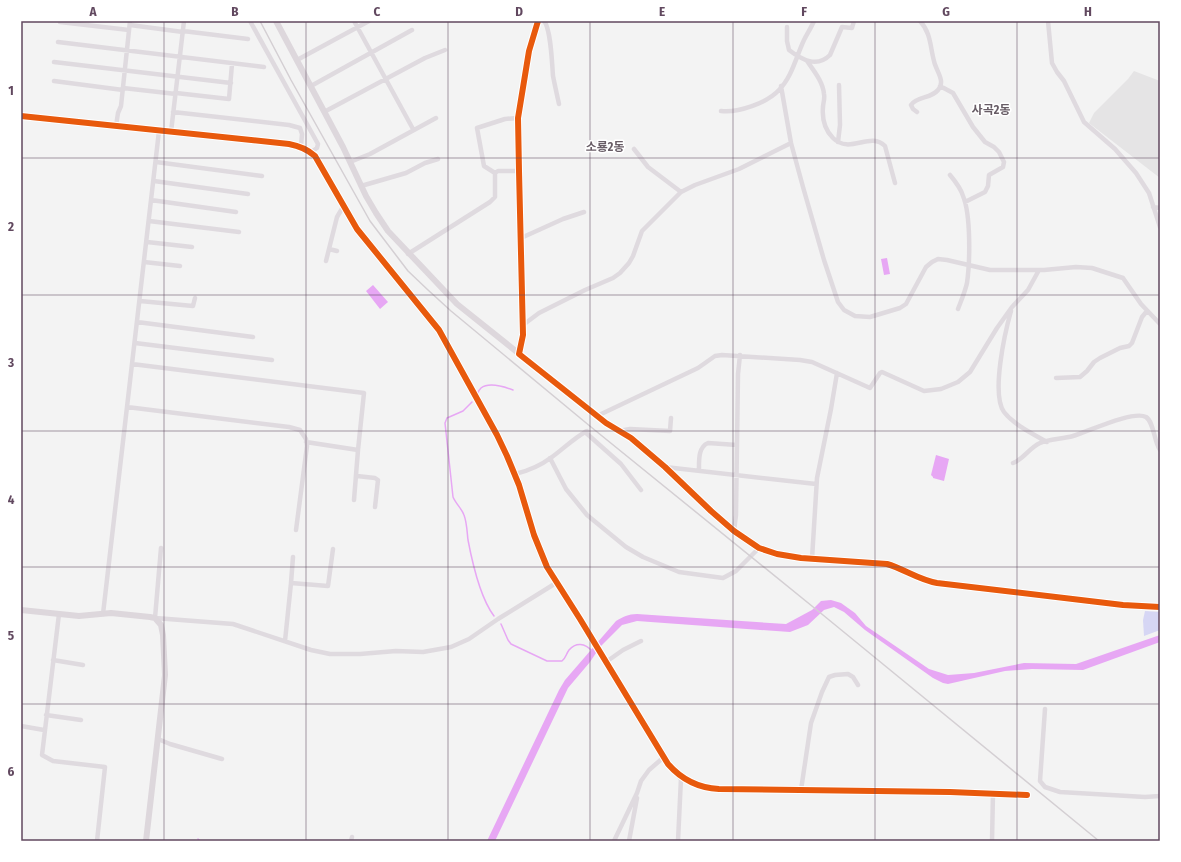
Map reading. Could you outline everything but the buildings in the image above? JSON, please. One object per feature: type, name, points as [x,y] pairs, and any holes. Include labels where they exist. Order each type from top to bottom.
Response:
[{"type":"street","points":[[171,132],[184,21]]},
{"type":"street","points":[[250,21],[318,144],[317,148],[311,152]]},
{"type":"street","points":[[276,21],[373,207],[388,231],[408,254],[457,304],[597,416],[631,438],[665,466],[711,511],[734,531],[759,548],[777,554],[812,559],[887,564],[895,566],[926,581],[937,583],[1160,607]]},
{"type":"street","points":[[354,21],[413,129]]},
{"type":"street","points":[[297,60],[369,21]]},
{"type":"street","points":[[519,354],[523,335],[523,325],[518,118],[529,51],[538,21]]},
{"type":"street","points":[[544,21],[548,32],[553,77],[559,104]]},
{"type":"street","points":[[721,111],[728,112],[750,106],[765,100],[779,90],[798,56],[814,21]]},
{"type":"street","points":[[807,61],[815,61],[828,57],[842,27],[852,28],[854,21]]},
{"type":"street","points":[[917,112],[913,110],[911,105],[914,102],[931,96],[938,90],[941,80],[939,71],[934,63],[928,32],[920,21]]},
{"type":"street","points":[[1048,21],[1052,63],[1064,81],[1084,122],[1115,148],[1136,173],[1149,194],[1160,228]]},
{"type":"street","points":[[60,22],[130,25],[248,39]]},
{"type":"street","points":[[116,126],[118,112],[121,106],[130,25]]},
{"type":"street","points":[[787,27],[787,41],[790,50],[807,61],[820,81],[824,94],[824,124],[833,138],[838,142],[847,145],[876,141],[881,142],[885,146],[895,183]]},
{"type":"street","points":[[311,86],[412,30]]},
{"type":"street","points":[[58,42],[264,67]]},
{"type":"street","points":[[324,112],[425,58],[445,50]]},
{"type":"street","points":[[54,62],[231,83]]},
{"type":"street","points":[[54,81],[229,99],[232,64]]},
{"type":"street","points":[[838,142],[840,125],[839,85]]},
{"type":"street","points":[[781,86],[792,143],[803,187],[824,260],[838,302],[844,310],[855,316],[870,317],[900,308],[906,304],[926,268],[938,259],[969,264],[990,270],[1039,270],[1076,266],[1092,268],[1116,275],[1123,278],[1141,304],[1160,324]]},
{"type":"street","points":[[940,86],[953,93],[973,127],[985,142],[999,152],[1004,162],[1003,167],[989,175],[988,186],[985,192],[965,202]]},
{"type":"street","points":[[173,112],[289,125],[300,128],[302,134],[301,146]]},
{"type":"street","points":[[21,116],[301,146],[316,156],[356,229],[439,330],[497,435],[515,474],[547,567],[668,764],[681,778],[708,788],[993,793],[1027,795]]},
{"type":"street","points":[[350,162],[370,154],[413,129],[436,118]]},
{"type":"street","points":[[495,173],[484,166],[477,128],[505,119],[518,118]]},
{"type":"street","points":[[103,614],[159,131]]},
{"type":"street","points":[[523,325],[539,313],[613,278],[620,273],[633,256],[642,231],[681,192],[695,185],[739,169],[792,143]]},
{"type":"street","points":[[634,149],[648,167],[681,192]]},
{"type":"street","points":[[362,186],[406,173],[425,163],[438,159]]},
{"type":"street","points":[[156,162],[262,176]]},
{"type":"street","points":[[495,173],[498,171],[519,171]]},
{"type":"street","points":[[408,254],[490,202],[495,196],[495,173]]},
{"type":"street","points":[[950,175],[963,195],[967,209],[969,238],[967,284],[958,309]]},
{"type":"street","points":[[154,181],[248,194]]},
{"type":"street","points":[[151,200],[236,212]]},
{"type":"street","points":[[326,261],[337,217],[344,207]]},
{"type":"street","points":[[1153,207],[1160,208]]},
{"type":"street","points":[[521,238],[563,219],[584,212]]},
{"type":"street","points":[[149,221],[239,232]]},
{"type":"street","points":[[146,242],[192,247]]},
{"type":"street","points":[[329,249],[337,251]]},
{"type":"street","points":[[144,262],[180,266]]},
{"type":"street","points":[[597,416],[698,368],[715,356],[722,355],[806,360],[870,388],[882,372],[924,391],[941,389],[958,382],[970,372],[997,328],[1012,307],[1028,290],[1039,270]]},
{"type":"street","points":[[140,301],[193,306],[195,298]]},
{"type":"street","points":[[1012,307],[1001,355],[998,395],[1002,409],[1008,416],[1047,442]]},
{"type":"street","points":[[1056,378],[1080,377],[1094,362],[1100,358],[1120,348],[1129,346],[1132,343],[1142,317],[1147,311]]},
{"type":"street","points":[[137,322],[252,337]]},
{"type":"street","points":[[135,342],[272,360]]},
{"type":"street","points":[[734,531],[736,515],[738,374],[740,355]]},
{"type":"street","points":[[132,364],[364,393],[354,500]]},
{"type":"street","points":[[812,559],[818,469],[837,373]]},
{"type":"street","points":[[127,407],[296,428],[303,432],[306,442],[296,530]]},
{"type":"street","points":[[1013,463],[1019,461],[1040,443],[1074,436],[1116,420],[1143,416],[1151,423],[1157,447],[1160,450]]},
{"type":"street","points":[[619,431],[630,429],[670,431],[671,418]]},
{"type":"street","points":[[515,474],[535,467],[586,432],[621,464],[641,490]]},
{"type":"street","points":[[306,442],[358,450]]},
{"type":"street","points":[[699,470],[701,448],[705,444],[737,445]]},
{"type":"street","points":[[550,458],[566,489],[587,515],[626,547],[643,557],[679,572],[723,578],[736,571],[759,548]]},
{"type":"street","points":[[665,466],[816,484]]},
{"type":"street","points":[[357,476],[375,478],[378,480],[375,507]]},
{"type":"street","points":[[146,841],[165,675],[163,635],[156,618],[161,548]]},
{"type":"street","points":[[291,583],[328,586],[334,549]]},
{"type":"street","points":[[285,641],[293,557]]},
{"type":"street","points":[[21,610],[79,616],[103,614],[232,624],[311,650],[330,654],[360,654],[438,650],[451,647],[469,639],[556,583]]},
{"type":"street","points":[[59,614],[42,755],[52,761],[105,767],[97,841]]},
{"type":"street","points":[[606,662],[623,650],[641,641]]},
{"type":"street","points":[[53,660],[83,665]]},
{"type":"street","points":[[801,790],[811,723],[822,692],[829,678],[835,675],[848,674],[853,677],[858,685]]},
{"type":"street","points":[[1046,709],[1040,781],[1045,787],[1060,792],[1145,797],[1160,796]]},
{"type":"street","points":[[46,715],[81,720]]},
{"type":"street","points":[[21,726],[44,730]]},
{"type":"street","points":[[158,739],[222,759]]},
{"type":"street","points":[[614,841],[637,793],[641,781],[649,770],[664,757]]},
{"type":"street","points":[[678,841],[681,778]]},
{"type":"street","points":[[629,841],[637,793]]},
{"type":"street","points":[[992,841],[993,793]]},
{"type":"shaded area","points":[[1134,71],[1160,81],[1160,178],[1089,123],[1094,113]]},
{"type":"shaded area","points":[[887,258],[890,274],[884,275],[881,259]]},
{"type":"shaded area","points":[[373,285],[388,302],[380,309],[366,291]]},
{"type":"shaded area","points":[[936,455],[949,459],[944,481],[933,478],[931,475]]},
{"type":"shaded area","points":[[831,600],[841,603],[855,613],[866,626],[929,669],[948,675],[974,673],[1024,663],[1076,664],[1160,635],[1160,642],[1083,670],[1032,669],[1005,671],[948,684],[933,678],[865,630],[844,612],[834,607],[824,610],[808,625],[790,632],[637,621],[622,625],[600,647],[590,662],[568,688],[495,841],[487,841],[559,690],[565,680],[616,621],[628,615],[637,614],[786,624],[812,610],[821,601]]},
{"type":"shaded area","points":[[1145,611],[1160,612],[1160,630],[1144,636],[1143,620]]},
{"type":"waterway","points":[[477,394],[481,388],[488,385],[513,390]]},
{"type":"waterway","points":[[472,402],[463,411],[447,418],[445,423],[453,497],[464,515],[468,540],[478,580],[485,600],[494,616]]},
{"type":"waterway","points":[[501,624],[511,644],[547,661],[562,661],[572,647],[580,644],[586,646],[592,651]]},
{"type":"railway","points":[[260,21],[291,80],[370,221],[408,271],[451,311],[591,427],[1099,841]]},
{"type":"cycle path","points":[[538,21],[529,51],[518,118],[523,335],[519,354],[606,423],[631,438],[665,467],[734,531],[759,548],[777,554],[801,558],[887,564],[930,582],[1123,605],[1160,607]]},
{"type":"cycle path","points":[[21,116],[289,144],[303,148],[315,156],[357,229],[439,330],[507,456],[519,485],[534,535],[547,567],[668,764],[679,775],[697,785],[719,789],[950,792],[1027,795]]},
{"type":"district","name":"사곡2동","points":[[991,110]]},
{"type":"district","name":"소룡2동","points":[[605,147]]}]
